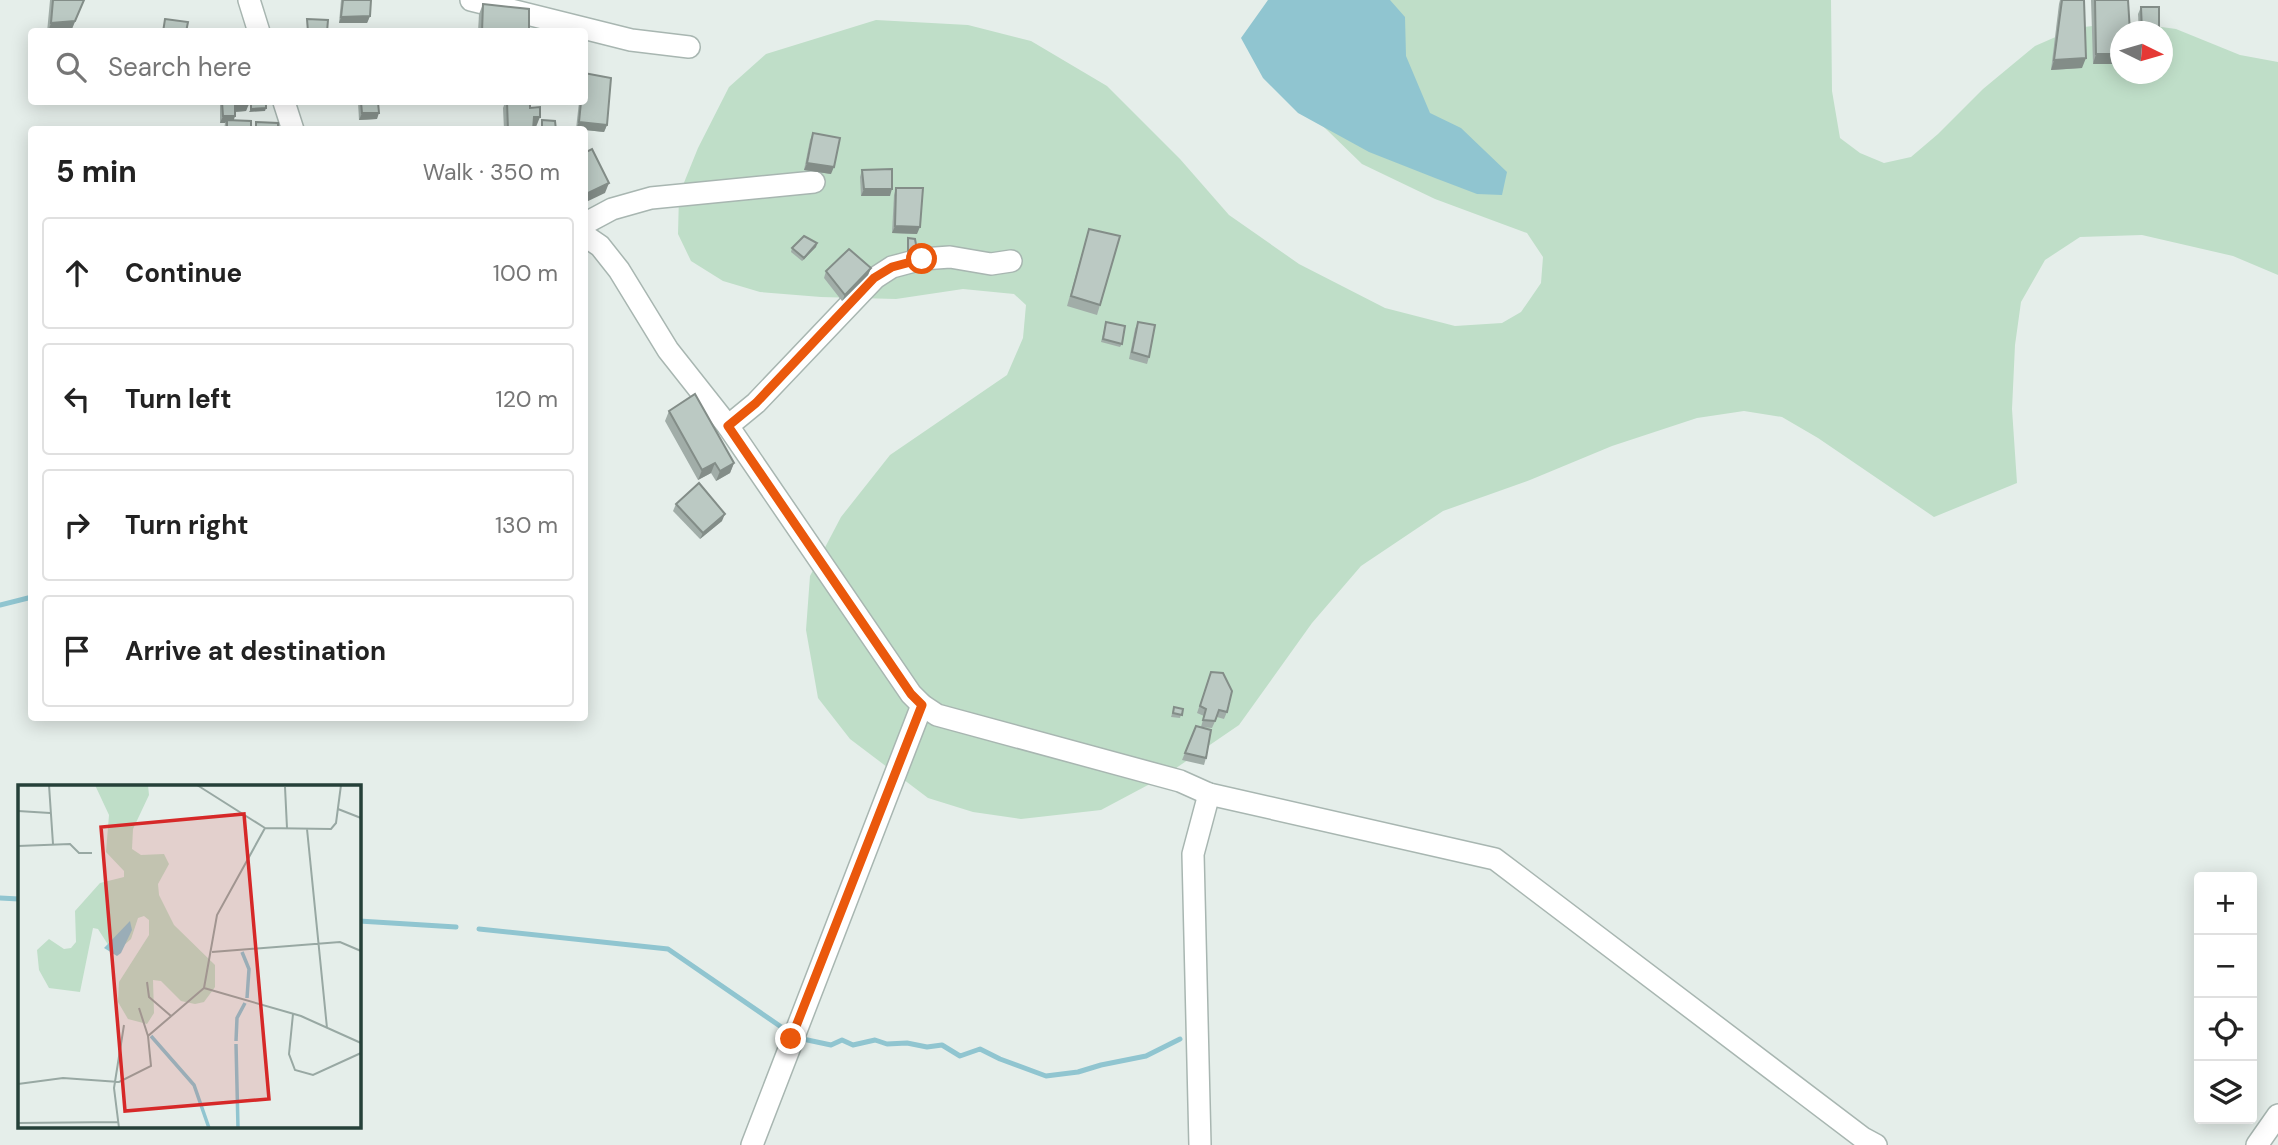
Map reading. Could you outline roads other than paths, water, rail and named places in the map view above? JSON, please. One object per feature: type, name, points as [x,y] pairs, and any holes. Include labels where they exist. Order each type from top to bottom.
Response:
[{"type":"street","points":[[249,0],[258,28]]},
{"type":"street","points":[[471,0],[583,28]]},
{"type":"street","points":[[588,29],[631,40],[689,47]]},
{"type":"street","points":[[285,105],[292,126]]},
{"type":"street","points":[[588,223],[612,209],[651,198],[814,182]]},
{"type":"street","points":[[588,238],[600,246],[619,270],[668,351],[728,426],[911,694],[922,705],[937,715],[1180,781],[1209,794],[1495,859],[1863,1138],[1876,1145]]},
{"type":"street","points":[[728,426],[756,403],[874,278],[892,267],[922,259],[950,257],[991,264],[1011,261]]},
{"type":"street","points":[[752,1145],[922,705]]},
{"type":"street","points":[[1200,1145],[1193,853],[1209,794]]},
{"type":"street","points":[[2257,1145],[2278,1115]]},
{"type":"water","points":[[1268,0],[1390,0],[1405,17],[1406,56],[1430,113],[1461,128],[1507,172],[1502,195],[1477,194],[1369,152],[1298,113],[1263,78],[1241,38]]},
{"type":"waterway","points":[[0,605],[28,598]]},
{"type":"waterway","points":[[0,898],[18,899]]},
{"type":"waterway","points":[[360,921],[456,927]]},
{"type":"waterway","points":[[479,929],[668,949],[790,1033]]},
{"type":"waterway","points":[[798,1038],[831,1045],[842,1040],[853,1045],[875,1040],[887,1044],[907,1043],[927,1047],[942,1045],[960,1056],[980,1049],[1046,1076],[1078,1072],[1146,1056],[1180,1039]]}]
